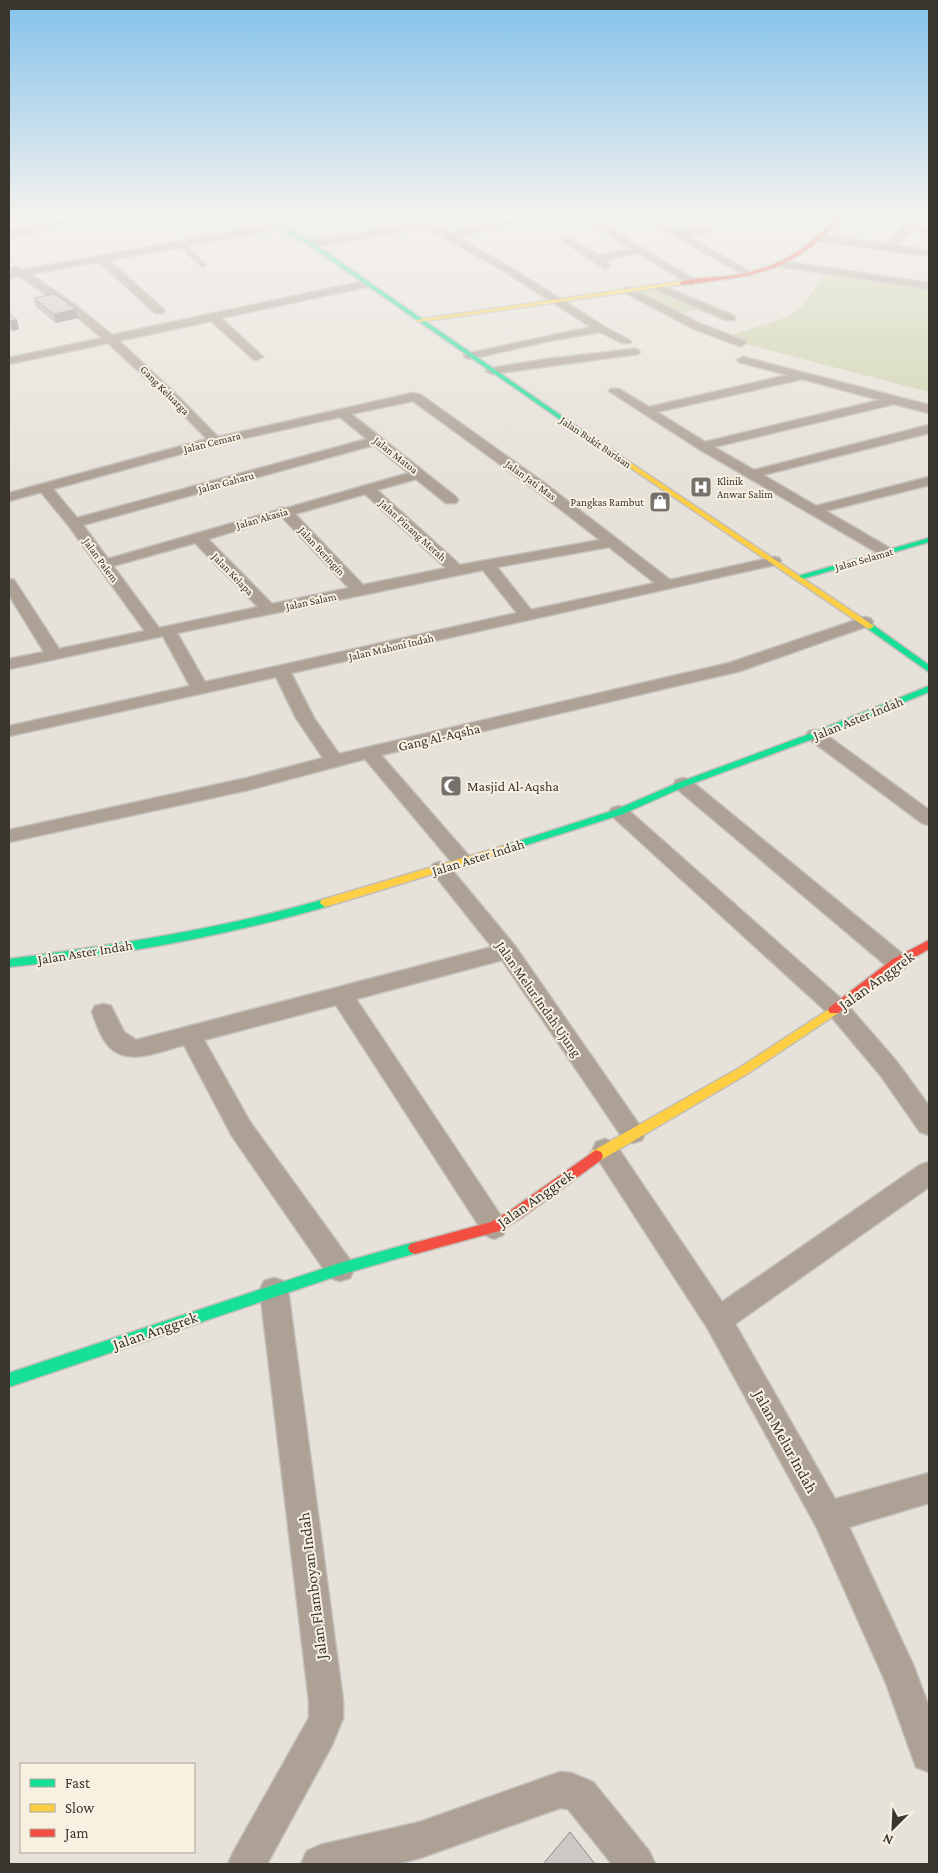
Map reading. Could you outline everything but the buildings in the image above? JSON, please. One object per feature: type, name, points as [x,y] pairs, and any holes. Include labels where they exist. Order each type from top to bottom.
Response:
[{"type":"street","name":"Gang Keluarga","points":[[65,304],[113,339],[215,441]]},
{"type":"street","points":[[152,304],[159,311]]},
{"type":"street","points":[[9,361],[271,304]]},
{"type":"street","name":"Jalan Bukit Barisan","points":[[395,304],[927,665]]},
{"type":"street","points":[[418,320],[523,304]]},
{"type":"street","points":[[560,304],[626,341]]},
{"type":"street","points":[[656,304],[714,335],[741,343]]},
{"type":"street","points":[[699,304],[730,318]]},
{"type":"street","points":[[213,317],[257,357]]},
{"type":"street","points":[[470,356],[549,338],[602,329]]},
{"type":"street","points":[[492,371],[547,362],[634,352]]},
{"type":"street","points":[[742,360],[929,409]]},
{"type":"street","points":[[647,411],[804,375]]},
{"type":"street","points":[[615,391],[703,446],[888,553]]},
{"type":"street","name":"Jalan Cemara","points":[[9,497],[215,441],[409,397],[417,398]]},
{"type":"street","name":"Jalan Jati Mas","points":[[417,398],[614,542],[666,584]]},
{"type":"street","points":[[703,446],[894,400]]},
{"type":"street","name":"Jalan Matoa","points":[[341,412],[451,500]]},
{"type":"street","points":[[753,474],[929,429]]},
{"type":"street","name":"Jalan Gaharu","points":[[74,523],[378,440]]},
{"type":"street","name":"Jalan Akasia","points":[[105,564],[284,511],[419,474]]},
{"type":"street","points":[[815,510],[929,481]]},
{"type":"street","name":"Jalan Palem","points":[[45,488],[161,632],[199,688]]},
{"type":"street","name":"Jalan Pinang Merah","points":[[368,489],[457,570]]},
{"type":"street","name":"Jalan Beringin","points":[[284,511],[360,591]]},
{"type":"street","name":"Jalan Kelapa","points":[[198,537],[269,610]]},
{"type":"street","name":"Jalan Selamat","points":[[799,577],[929,540]]},
{"type":"street","name":"Jalan Salam","points":[[9,664],[457,570],[488,566],[614,542]]},
{"type":"street","name":"Jalan Mahoni Indah","points":[[9,731],[199,688],[282,672],[774,561]]},
{"type":"street","points":[[488,566],[527,616]]},
{"type":"street","points":[[9,583],[54,654]]},
{"type":"street","name":"Gang Al-Aqsha","points":[[9,836],[248,784],[334,761],[734,667],[865,622]]},
{"type":"street","points":[[282,672],[302,714],[334,761]]},
{"type":"street","name":"Jalan Aster Indah","points":[[9,963],[248,925],[440,869],[619,812],[683,784],[815,735],[929,689]]},
{"type":"street","points":[[815,735],[929,819]]},
{"type":"street","points":[[369,753],[462,861]]},
{"type":"street","points":[[683,784],[897,962]]},
{"type":"street","points":[[619,812],[837,1008],[889,1069],[929,1125]]},
{"type":"street","name":"Jalan Melur Indah Ujung","points":[[440,869],[507,951],[634,1133]]},
{"type":"street","name":"Jalan Anggrek","points":[[9,1380],[340,1269],[494,1227],[516,1214],[605,1149],[743,1070],[837,1008],[897,962],[929,944]]},
{"type":"street","points":[[103,1012],[115,1038],[124,1045],[135,1049],[507,951]]},
{"type":"street","points":[[341,994],[494,1227]]},
{"type":"street","points":[[190,1035],[241,1129],[340,1269]]},
{"type":"street","name":"Jalan Melur Indah","points":[[605,1149],[718,1320],[828,1518],[902,1679],[929,1754]]},
{"type":"street","points":[[718,1320],[929,1173]]},
{"type":"street","name":"Jalan Flamboyan Indah","points":[[247,1864],[320,1733],[326,1718],[326,1701],[301,1491],[274,1290]]},
{"type":"street","points":[[828,1518],[929,1488]]},
{"type":"street","points":[[320,1864],[420,1840],[560,1790],[571,1790],[580,1795],[636,1864]]},
{"type":"green space","points":[[656,304],[697,304],[705,308],[675,315]]},
{"type":"green space","points":[[803,304],[929,304],[929,392],[723,338],[787,317]]},
{"type":"traffic: fast","points":[[398,304],[596,442]]},
{"type":"traffic: fast","points":[[799,577],[929,540]]},
{"type":"traffic: fast","points":[[870,626],[929,669]]},
{"type":"traffic: fast","points":[[507,848],[619,812],[683,784],[815,735],[929,689]]},
{"type":"traffic: fast","points":[[9,963],[168,940],[247,924],[325,903]]},
{"type":"traffic: fast","points":[[9,1380],[340,1269],[415,1248]]},
{"type":"traffic: slow","points":[[419,320],[530,304]]},
{"type":"traffic: slow","points":[[596,442],[870,626]]},
{"type":"traffic: slow","points":[[325,903],[507,848]]},
{"type":"traffic: slow","points":[[596,1156],[743,1071],[834,1010]]},
{"type":"traffic: jam","points":[[834,1010],[897,962],[929,944]]},
{"type":"traffic: jam","points":[[415,1248],[494,1227],[516,1214],[596,1156]]},
{"type":"place","name":"Klinik Anwar Salim","points":[[701,487]]},
{"type":"place","name":"Pangkas Rambut","points":[[660,502]]},
{"type":"place","name":"Masjid Al-Aqsha","points":[[451,786]]}]
